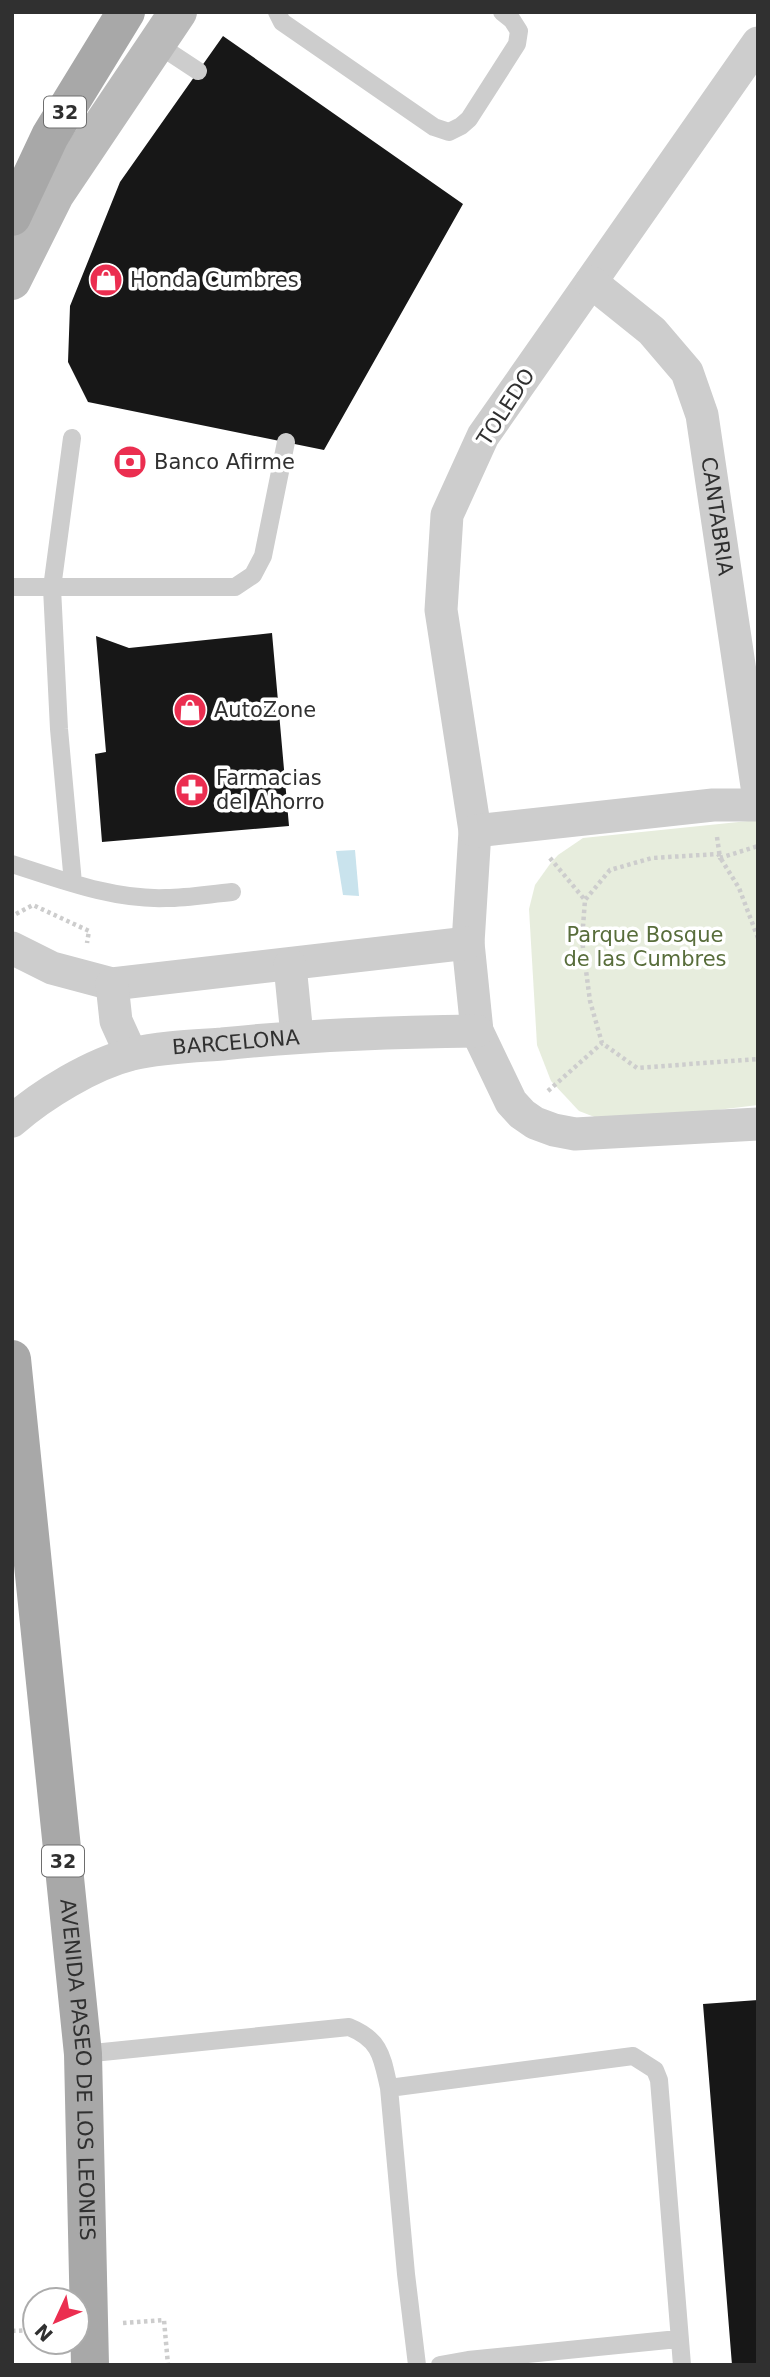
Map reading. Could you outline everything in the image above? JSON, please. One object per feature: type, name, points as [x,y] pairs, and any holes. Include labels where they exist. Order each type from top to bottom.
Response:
[{"type":"main road","name":"32","points":[[12,217],[50,136],[125,12]]},
{"type":"main road","name":"AVENIDA PASEO DE LOS LEONES","points":[[12,1359],[83,2054],[90,2365]]},
{"type":"street","points":[[12,281],[54,195],[178,12]]},
{"type":"street","name":"TOLEDO","points":[[475,831],[441,610],[447,515],[484,436],[758,43]]},
{"type":"street","name":"CANTABRIA","points":[[592,282],[652,331],[687,372],[702,415],[758,793]]},
{"type":"street","points":[[758,805],[713,805],[475,831],[468,943],[477,1031],[512,1102],[522,1114],[536,1123],[575,1134],[758,1124]]},
{"type":"street","points":[[12,948],[52,968],[112,984],[468,943]]},
{"type":"street","points":[[290,965],[297,1036]]},
{"type":"street","points":[[112,984],[116,1021],[131,1054]]},
{"type":"street","name":"BARCELONA","points":[[12,1121],[55,1090],[92,1070],[131,1054],[297,1036],[361,1032],[477,1031]]},
{"type":"lane","points":[[277,12],[282,22],[320,49],[434,127],[449,132],[469,119],[517,44],[519,32],[512,20],[502,12]]},
{"type":"lane","points":[[157,44],[198,71]]},
{"type":"lane","points":[[72,438],[52,588],[59,729],[73,883]]},
{"type":"lane","points":[[12,587],[235,587],[253,575],[262,556],[286,442]]},
{"type":"lane","points":[[12,864],[124,895],[165,898],[232,892]]},
{"type":"lane","points":[[83,2054],[349,2027],[374,2042],[382,2054],[389,2088],[417,2365]]},
{"type":"lane","points":[[389,2088],[633,2056],[655,2070],[659,2080],[682,2365]]},
{"type":"lane","points":[[440,2365],[678,2339]]},
{"type":"path","points":[[522,824],[585,900]]},
{"type":"path","points":[[720,858],[758,846]]},
{"type":"path","points":[[757,1058],[637,1068],[603,1043],[590,1000],[582,940],[585,900],[610,870],[652,858],[718,854],[739,888],[758,938]]},
{"type":"path","points":[[12,916],[33,905],[89,931]]},
{"type":"path","points":[[522,1114],[603,1043]]},
{"type":"path","points":[[164,2320],[167,2365]]},
{"type":"green space","name":"Parque Bosque de las Cumbres","points":[[758,820],[758,1105],[610,1123],[579,1111],[551,1081],[537,1045],[529,909],[535,885],[558,855],[583,838]]},
{"type":"water","points":[[355,850],[359,896],[343,895],[336,851]]},
{"type":"building","points":[[223,36],[463,204],[324,450],[88,402],[68,362],[70,306],[120,182]]},
{"type":"building","points":[[272,633],[289,826],[102,842],[95,754],[106,752],[96,636],[129,648]]},
{"type":"building","points":[[758,2000],[758,2365],[732,2365],[703,2004]]},
{"type":"place","name":"Honda Cumbres","points":[[106,280]]},
{"type":"place","name":"Banco Afirme","points":[[130,462]]},
{"type":"place","name":"AutoZone","points":[[190,710]]},
{"type":"place","name":"Farmacias del Ahorro","points":[[192,790]]}]
